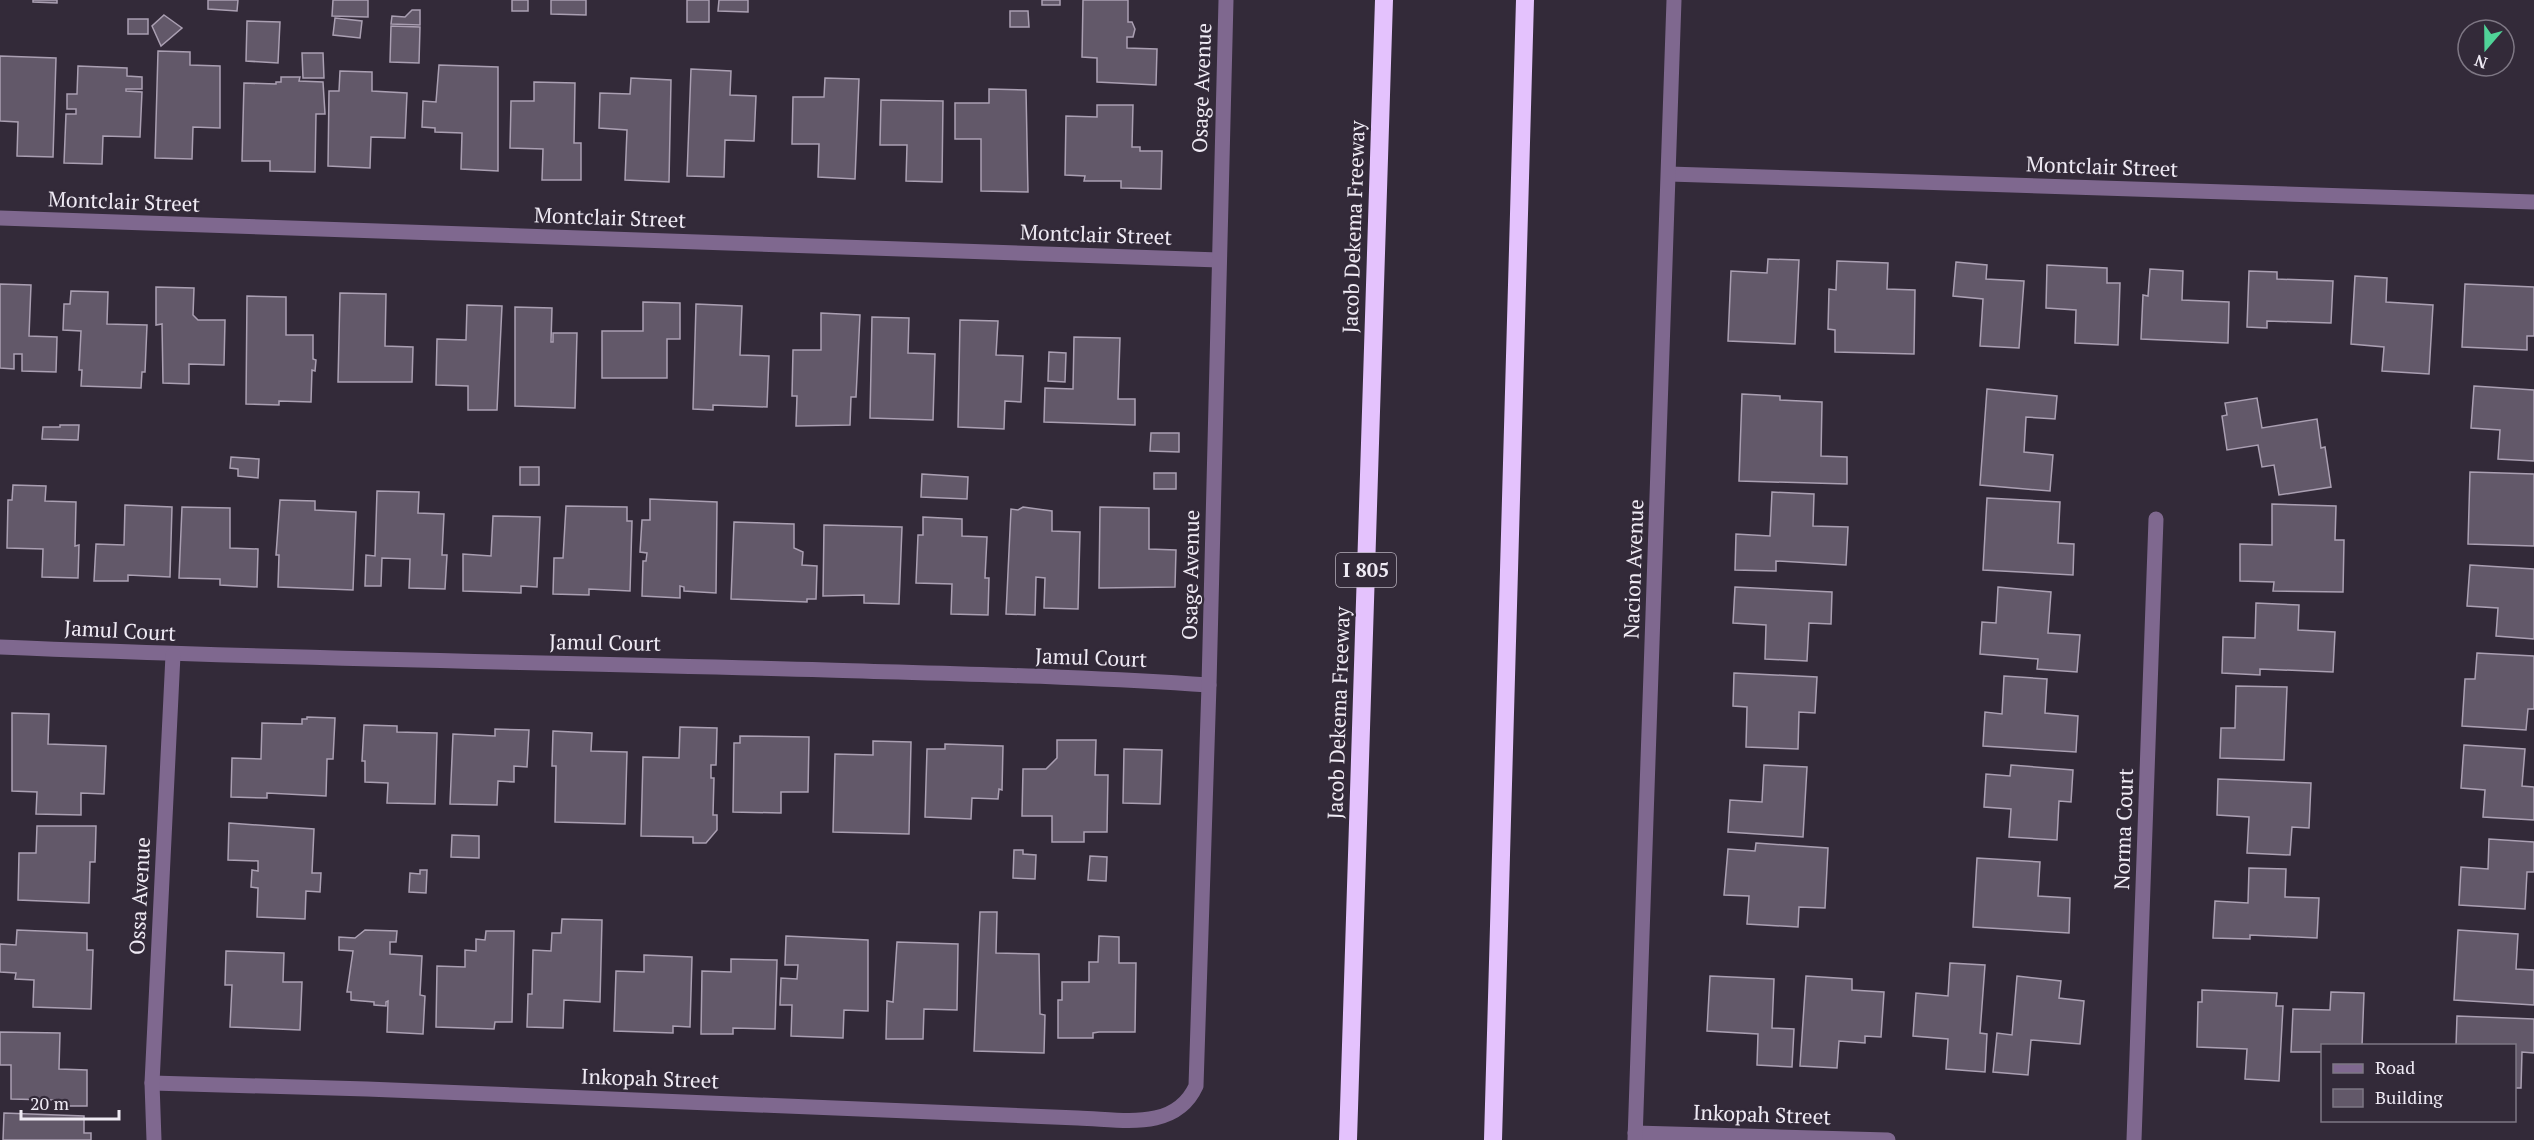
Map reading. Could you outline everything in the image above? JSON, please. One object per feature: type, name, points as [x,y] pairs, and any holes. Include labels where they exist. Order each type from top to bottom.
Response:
[{"type":"highway","name":"Jacob Dekema Freeway","points":[[1348,1140],[1384,0]]},
{"type":"highway","points":[[1493,1136],[1525,0]]},
{"type":"street","name":"Osage Avenue","points":[[1147,1119],[1173,1114],[1184,1106],[1196,1086],[1209,685],[1226,0]]},
{"type":"street","name":"Nacion Avenue","points":[[1635,1137],[1674,0]]},
{"type":"street","name":"Montclair Street","points":[[1669,174],[2534,202]]},
{"type":"street","name":"Montclair Street","points":[[0,218],[1219,260]]},
{"type":"street","name":"Norma Court","points":[[2134,1140],[2156,519]]},
{"type":"street","name":"Jamul Court","points":[[0,647],[173,655],[1042,676],[1209,685]]},
{"type":"street","name":"Ossa Avenue","points":[[154,1140],[152,1083],[173,655]]},
{"type":"street","name":"Inkopah Street","points":[[152,1083],[1147,1119]]},
{"type":"street","name":"Inkopah Street","points":[[1635,1137],[1888,1140]]},
{"type":"building","points":[[33,0],[57,0],[57,3],[33,2]]},
{"type":"building","points":[[208,0],[238,0],[237,11],[208,9]]},
{"type":"building","points":[[333,0],[368,0],[368,17],[332,16]]},
{"type":"building","points":[[512,0],[528,0],[528,11],[512,11]]},
{"type":"building","points":[[551,0],[586,0],[586,15],[551,14]]},
{"type":"building","points":[[687,0],[709,0],[709,22],[687,22]]},
{"type":"building","points":[[719,0],[748,0],[748,12],[718,11]]},
{"type":"building","points":[[1042,0],[1060,0],[1060,5],[1042,5]]},
{"type":"building","points":[[1083,0],[1128,0],[1128,22],[1132,22],[1135,29],[1133,37],[1127,37],[1127,48],[1157,49],[1156,85],[1097,82],[1097,58],[1082,57]]},
{"type":"building","points":[[412,10],[420,10],[420,25],[391,24],[392,16],[405,17]]},
{"type":"building","points":[[1010,11],[1028,11],[1029,27],[1010,27]]},
{"type":"building","points":[[164,15],[182,28],[161,46],[152,26]]},
{"type":"building","points":[[335,18],[362,21],[360,38],[333,35]]},
{"type":"building","points":[[128,19],[148,19],[148,34],[128,34]]},
{"type":"building","points":[[247,21],[280,22],[278,63],[246,61]]},
{"type":"building","points":[[391,26],[420,27],[419,63],[390,62]]},
{"type":"building","points":[[158,51],[190,52],[190,65],[220,66],[220,128],[193,127],[192,159],[155,158]]},
{"type":"building","points":[[302,53],[323,53],[324,78],[303,78]]},
{"type":"building","points":[[0,56],[56,58],[53,157],[17,156],[18,122],[0,121]]},
{"type":"building","points":[[439,65],[498,67],[498,171],[461,169],[462,133],[435,132],[435,128],[422,127],[423,101],[436,102]]},
{"type":"building","points":[[78,66],[127,68],[127,76],[142,77],[142,89],[126,89],[126,91],[142,92],[140,137],[103,136],[102,164],[64,163],[66,114],[76,114],[76,109],[67,109],[67,94],[77,94]]},
{"type":"building","points":[[691,69],[731,71],[730,95],[756,96],[754,141],[725,140],[724,177],[687,176]]},
{"type":"building","points":[[340,71],[372,72],[372,91],[407,93],[405,138],[371,137],[370,168],[328,166],[329,91],[339,91]]},
{"type":"building","points":[[281,77],[300,77],[299,81],[323,82],[325,114],[316,114],[315,172],[270,171],[270,161],[242,161],[244,83],[276,84],[276,82],[281,82]]},
{"type":"building","points":[[631,78],[671,80],[669,182],[625,180],[627,130],[599,128],[600,93],[630,94]]},
{"type":"building","points":[[825,78],[859,79],[855,179],[818,177],[819,144],[792,144],[793,97],[824,97]]},
{"type":"building","points":[[534,82],[575,83],[574,143],[581,143],[581,180],[542,180],[543,149],[510,148],[511,101],[534,101]]},
{"type":"building","points":[[989,89],[1026,90],[1028,192],[981,191],[981,139],[955,139],[955,103],[989,103]]},
{"type":"building","points":[[881,100],[943,101],[942,182],[906,181],[907,145],[880,145]]},
{"type":"building","points":[[1097,105],[1133,105],[1132,147],[1140,147],[1140,151],[1162,151],[1161,189],[1121,188],[1121,181],[1084,181],[1085,176],[1065,175],[1066,116],[1097,117]]},
{"type":"building","points":[[1768,259],[1799,260],[1795,344],[1728,341],[1731,271],[1767,273]]},
{"type":"building","points":[[1837,261],[1888,263],[1887,289],[1915,290],[1914,354],[1835,352],[1835,330],[1828,329],[1829,289],[1836,290]]},
{"type":"building","points":[[1956,262],[1987,265],[1986,279],[2024,281],[2019,348],[1980,346],[1983,299],[1953,296]]},
{"type":"building","points":[[2047,265],[2107,268],[2107,283],[2120,283],[2118,345],[2075,343],[2076,310],[2046,308]]},
{"type":"building","points":[[2150,269],[2183,271],[2182,300],[2229,302],[2228,343],[2141,339],[2143,295],[2148,296]]},
{"type":"building","points":[[2249,271],[2277,272],[2277,279],[2333,281],[2331,323],[2267,321],[2267,328],[2247,327]]},
{"type":"building","points":[[2355,276],[2387,278],[2386,302],[2433,305],[2429,374],[2382,371],[2384,347],[2351,344]]},
{"type":"building","points":[[0,284],[31,285],[29,336],[57,337],[56,372],[22,371],[22,354],[14,354],[14,369],[0,368]]},
{"type":"building","points":[[2465,284],[2534,287],[2534,336],[2527,336],[2527,350],[2462,347]]},
{"type":"building","points":[[156,287],[194,288],[193,315],[198,320],[225,320],[224,365],[189,364],[189,384],[163,383],[162,324],[156,325]]},
{"type":"building","points":[[71,291],[108,292],[107,324],[147,325],[145,372],[142,372],[141,388],[81,386],[82,370],[79,370],[81,331],[63,330],[64,304],[70,304]]},
{"type":"building","points":[[340,293],[386,294],[385,346],[413,347],[412,382],[338,382]]},
{"type":"building","points":[[247,296],[286,297],[286,335],[313,335],[313,359],[316,360],[315,371],[312,370],[311,402],[279,401],[279,405],[246,404]]},
{"type":"building","points":[[643,302],[680,303],[680,339],[667,339],[667,378],[602,378],[602,331],[643,331]]},
{"type":"building","points":[[696,304],[742,306],[740,355],[769,356],[767,407],[713,405],[713,410],[693,409]]},
{"type":"building","points":[[467,305],[502,306],[497,410],[468,410],[468,386],[436,385],[437,339],[466,340]]},
{"type":"building","points":[[515,307],[552,308],[551,342],[553,342],[553,333],[577,333],[575,408],[515,406]]},
{"type":"building","points":[[821,313],[860,315],[856,397],[851,397],[850,425],[796,426],[797,396],[792,396],[793,350],[821,350]]},
{"type":"building","points":[[872,317],[909,318],[908,353],[935,354],[933,420],[870,418]]},
{"type":"building","points":[[960,320],[998,321],[996,355],[1023,356],[1021,402],[1005,401],[1004,429],[958,427]]},
{"type":"building","points":[[1074,337],[1120,338],[1118,399],[1135,399],[1135,425],[1044,422],[1045,388],[1073,389]]},
{"type":"building","points":[[1049,352],[1066,353],[1065,382],[1048,381]]},
{"type":"building","points":[[2474,386],[2534,390],[2534,461],[2498,459],[2500,430],[2471,428]]},
{"type":"building","points":[[1987,389],[2057,396],[2055,419],[2026,417],[2024,452],[2053,455],[2050,491],[1980,485]]},
{"type":"building","points":[[1742,394],[1780,396],[1780,400],[1822,402],[1821,456],[1847,457],[1847,484],[1739,481]]},
{"type":"building","points":[[2257,398],[2262,428],[2317,419],[2321,448],[2325,447],[2331,487],[2279,495],[2274,465],[2262,467],[2258,445],[2227,450],[2222,416],[2227,415],[2225,403]]},
{"type":"building","points":[[60,425],[79,425],[78,440],[42,439],[43,427],[60,427]]},
{"type":"building","points":[[1151,433],[1179,433],[1179,452],[1150,451]]},
{"type":"building","points":[[231,457],[259,459],[258,478],[238,476],[238,469],[230,468]]},
{"type":"building","points":[[520,467],[539,467],[539,485],[520,485]]},
{"type":"building","points":[[2470,472],[2534,474],[2534,546],[2468,544]]},
{"type":"building","points":[[1154,473],[1176,473],[1176,489],[1154,489]]},
{"type":"building","points":[[922,474],[968,477],[967,499],[921,497]]},
{"type":"building","points":[[13,485],[46,486],[45,501],[76,502],[75,546],[79,545],[78,578],[42,577],[43,549],[7,548],[8,500],[12,500]]},
{"type":"building","points":[[377,491],[419,492],[418,513],[444,514],[442,555],[447,555],[445,589],[409,588],[410,559],[382,558],[381,586],[365,586],[366,555],[375,556]]},
{"type":"building","points":[[1772,492],[1814,494],[1813,526],[1848,527],[1846,565],[1776,561],[1776,571],[1735,570],[1736,534],[1770,536]]},
{"type":"building","points":[[1987,498],[2060,502],[2058,543],[2074,544],[2073,575],[1983,570]]},
{"type":"building","points":[[650,499],[717,502],[716,593],[684,591],[684,587],[680,586],[680,598],[642,596],[643,561],[646,561],[647,553],[640,552],[642,520],[650,520]]},
{"type":"building","points":[[280,500],[315,501],[315,510],[356,512],[353,590],[278,587],[279,555],[276,555]]},
{"type":"building","points":[[2272,504],[2336,506],[2335,540],[2344,540],[2343,592],[2273,591],[2274,582],[2240,581],[2240,544],[2272,545]]},
{"type":"building","points":[[125,505],[172,507],[170,577],[128,575],[128,581],[94,581],[96,544],[124,545]]},
{"type":"building","points":[[566,506],[627,507],[627,521],[632,521],[630,591],[589,589],[589,595],[553,594],[554,558],[563,558]]},
{"type":"building","points":[[182,507],[230,508],[230,548],[258,549],[257,587],[220,585],[220,579],[179,578]]},
{"type":"building","points":[[1023,507],[1052,511],[1052,531],[1080,532],[1078,609],[1044,608],[1045,578],[1036,577],[1035,615],[1006,614],[1011,509],[1018,510]]},
{"type":"building","points":[[1100,507],[1149,508],[1149,549],[1176,550],[1175,587],[1099,588]]},
{"type":"building","points":[[493,516],[540,517],[537,587],[521,586],[521,593],[463,591],[463,554],[491,556]]},
{"type":"building","points":[[923,517],[962,519],[962,536],[987,537],[985,578],[989,578],[988,615],[951,614],[952,584],[916,583],[918,535],[923,535]]},
{"type":"building","points":[[734,522],[794,524],[794,548],[803,552],[802,565],[817,566],[816,599],[807,599],[807,602],[731,599]]},
{"type":"building","points":[[824,525],[902,527],[899,604],[864,603],[864,595],[823,596]]},
{"type":"building","points":[[2470,565],[2534,569],[2534,639],[2496,636],[2498,608],[2467,606]]},
{"type":"building","points":[[1735,587],[1832,592],[1831,624],[1809,623],[1807,661],[1765,659],[1766,625],[1733,623]]},
{"type":"building","points":[[1998,587],[2051,592],[2048,633],[2080,635],[2077,672],[2037,669],[2038,659],[1980,654],[1982,622],[1996,623]]},
{"type":"building","points":[[2256,603],[2299,605],[2298,630],[2335,632],[2333,672],[2260,669],[2260,675],[2222,673],[2223,637],[2255,638]]},
{"type":"building","points":[[2477,653],[2534,656],[2534,709],[2528,709],[2526,730],[2462,726],[2465,679],[2475,679]]},
{"type":"building","points":[[1734,673],[1817,677],[1815,713],[1799,712],[1798,749],[1746,747],[1747,707],[1733,706]]},
{"type":"building","points":[[2004,676],[2047,679],[2045,713],[2078,716],[2076,752],[1983,746],[1985,712],[2002,714]]},
{"type":"building","points":[[2236,686],[2287,687],[2284,760],[2220,758],[2221,728],[2235,728]]},
{"type":"building","points":[[12,713],[49,714],[48,744],[106,746],[104,794],[81,793],[81,815],[36,814],[37,792],[12,791]]},
{"type":"building","points":[[307,717],[335,718],[333,759],[327,759],[326,796],[267,793],[267,798],[231,797],[232,758],[261,759],[262,723],[302,724],[302,719],[307,719]]},
{"type":"building","points":[[364,725],[397,726],[397,732],[437,733],[435,804],[387,803],[388,783],[365,782],[365,761],[362,761]]},
{"type":"building","points":[[680,727],[717,728],[716,765],[711,765],[711,778],[714,778],[713,815],[717,815],[717,830],[706,843],[693,843],[693,837],[641,836],[643,757],[679,758]]},
{"type":"building","points":[[495,729],[529,730],[527,767],[514,766],[514,782],[498,781],[497,805],[450,804],[453,734],[495,736]]},
{"type":"building","points":[[553,731],[592,733],[591,751],[627,752],[625,824],[555,822],[556,766],[552,766]]},
{"type":"building","points":[[740,736],[809,737],[808,792],[781,792],[781,813],[733,812],[734,743],[740,743]]},
{"type":"building","points":[[1057,740],[1096,740],[1095,775],[1108,775],[1107,832],[1084,832],[1084,842],[1052,842],[1052,816],[1022,816],[1023,769],[1046,769],[1057,758]]},
{"type":"building","points":[[873,741],[911,742],[909,834],[833,832],[835,754],[873,755]]},
{"type":"building","points":[[945,744],[1003,746],[1002,790],[999,789],[998,799],[972,798],[971,819],[925,817],[927,749],[945,749]]},
{"type":"building","points":[[2464,745],[2525,749],[2522,786],[2534,787],[2534,820],[2483,817],[2485,790],[2461,788]]},
{"type":"building","points":[[1124,749],[1162,750],[1160,804],[1123,803]]},
{"type":"building","points":[[1764,765],[1807,767],[1803,837],[1728,832],[1730,800],[1762,802]]},
{"type":"building","points":[[2011,765],[2073,770],[2071,802],[2059,801],[2057,840],[2009,837],[2011,809],[1984,807],[1986,774],[2010,776]]},
{"type":"building","points":[[2218,779],[2311,783],[2309,828],[2292,827],[2290,855],[2247,853],[2249,817],[2217,815]]},
{"type":"building","points":[[229,823],[314,829],[312,873],[321,873],[320,892],[306,891],[305,919],[257,917],[258,888],[251,887],[252,870],[258,871],[258,861],[228,860]]},
{"type":"building","points":[[37,826],[96,826],[95,862],[90,862],[89,903],[18,900],[19,853],[36,853]]},
{"type":"building","points":[[452,835],[479,836],[479,858],[451,857]]},
{"type":"building","points":[[2489,839],[2534,842],[2534,872],[2527,872],[2525,909],[2459,905],[2461,867],[2488,869]]},
{"type":"building","points":[[1756,843],[1828,848],[1825,908],[1799,907],[1798,927],[1747,924],[1749,896],[1724,895],[1728,849],[1755,851]]},
{"type":"building","points":[[1014,850],[1023,850],[1023,854],[1036,855],[1035,879],[1013,878]]},
{"type":"building","points":[[1090,856],[1107,857],[1106,881],[1088,880]]},
{"type":"building","points":[[1977,858],[2040,862],[2038,896],[2070,898],[2069,933],[1973,927]]},
{"type":"building","points":[[2249,868],[2286,869],[2285,897],[2319,898],[2317,938],[2250,935],[2250,939],[2213,938],[2215,901],[2248,903]]},
{"type":"building","points":[[420,870],[427,870],[426,893],[409,892],[410,873],[420,874]]},
{"type":"building","points":[[980,912],[997,912],[996,953],[1039,954],[1040,1014],[1045,1015],[1044,1053],[974,1051]]},
{"type":"building","points":[[562,919],[602,920],[600,1002],[564,1000],[563,1028],[527,1027],[528,994],[532,994],[533,950],[551,951],[552,933],[561,933]]},
{"type":"building","points":[[17,930],[87,933],[87,950],[93,950],[91,1009],[33,1007],[34,980],[15,979],[16,973],[0,972],[0,944],[16,945]]},
{"type":"building","points":[[365,930],[397,931],[396,942],[390,942],[390,954],[422,956],[420,995],[425,996],[423,1034],[387,1032],[388,1001],[386,1006],[374,1005],[374,1002],[351,1000],[351,992],[347,992],[353,951],[339,950],[339,937],[355,938]]},
{"type":"building","points":[[2458,930],[2518,934],[2516,969],[2534,970],[2534,1005],[2454,1000]]},
{"type":"building","points":[[486,931],[514,931],[512,1022],[495,1022],[494,1029],[436,1027],[437,966],[465,967],[465,950],[476,951],[476,939],[485,940]]},
{"type":"building","points":[[786,936],[868,940],[868,1011],[844,1010],[843,1038],[791,1036],[792,1005],[780,1005],[781,978],[797,979],[798,965],[785,965]]},
{"type":"building","points":[[1099,936],[1119,937],[1119,963],[1136,963],[1135,1032],[1099,1032],[1093,1033],[1093,1038],[1058,1038],[1058,1000],[1062,1000],[1062,982],[1089,982],[1089,962],[1098,962]]},
{"type":"building","points":[[897,942],[958,944],[957,1010],[924,1009],[923,1039],[886,1039],[887,1001],[893,1002]]},
{"type":"building","points":[[226,951],[284,953],[283,982],[302,982],[300,1030],[230,1027],[232,985],[225,985]]},
{"type":"building","points":[[644,955],[692,957],[690,1027],[673,1026],[673,1033],[614,1031],[616,971],[644,972]]},
{"type":"building","points":[[731,959],[777,960],[775,1029],[733,1028],[733,1034],[701,1034],[702,971],[731,972]]},
{"type":"building","points":[[1950,963],[1985,965],[1980,1033],[1987,1034],[1985,1072],[1946,1069],[1948,1039],[1913,1036],[1916,993],[1948,996]]},
{"type":"building","points":[[1710,976],[1774,979],[1772,1028],[1794,1029],[1792,1067],[1757,1065],[1758,1034],[1707,1031]]},
{"type":"building","points":[[1806,976],[1852,979],[1852,990],[1884,992],[1881,1037],[1865,1036],[1865,1043],[1839,1041],[1837,1068],[1800,1066]]},
{"type":"building","points":[[2017,976],[2061,981],[2059,998],[2084,1001],[2080,1044],[2031,1040],[2028,1075],[1993,1072],[1997,1033],[2012,1035]]},
{"type":"building","points":[[2202,990],[2277,993],[2276,1006],[2283,1006],[2279,1081],[2245,1079],[2247,1049],[2197,1047],[2198,1002],[2202,1002]]},
{"type":"building","points":[[2331,992],[2364,993],[2362,1044],[2321,1044],[2321,1052],[2291,1052],[2293,1009],[2330,1010]]},
{"type":"building","points":[[2457,1016],[2534,1019],[2534,1053],[2522,1052],[2521,1088],[2516,1088],[2516,1044],[2456,1044]]},
{"type":"building","points":[[0,1032],[60,1033],[59,1069],[87,1070],[87,1106],[54,1106],[54,1100],[11,1099],[11,1065],[0,1065]]},
{"type":"building","points":[[4,1113],[84,1116],[84,1133],[91,1133],[91,1140],[3,1140]]}]
